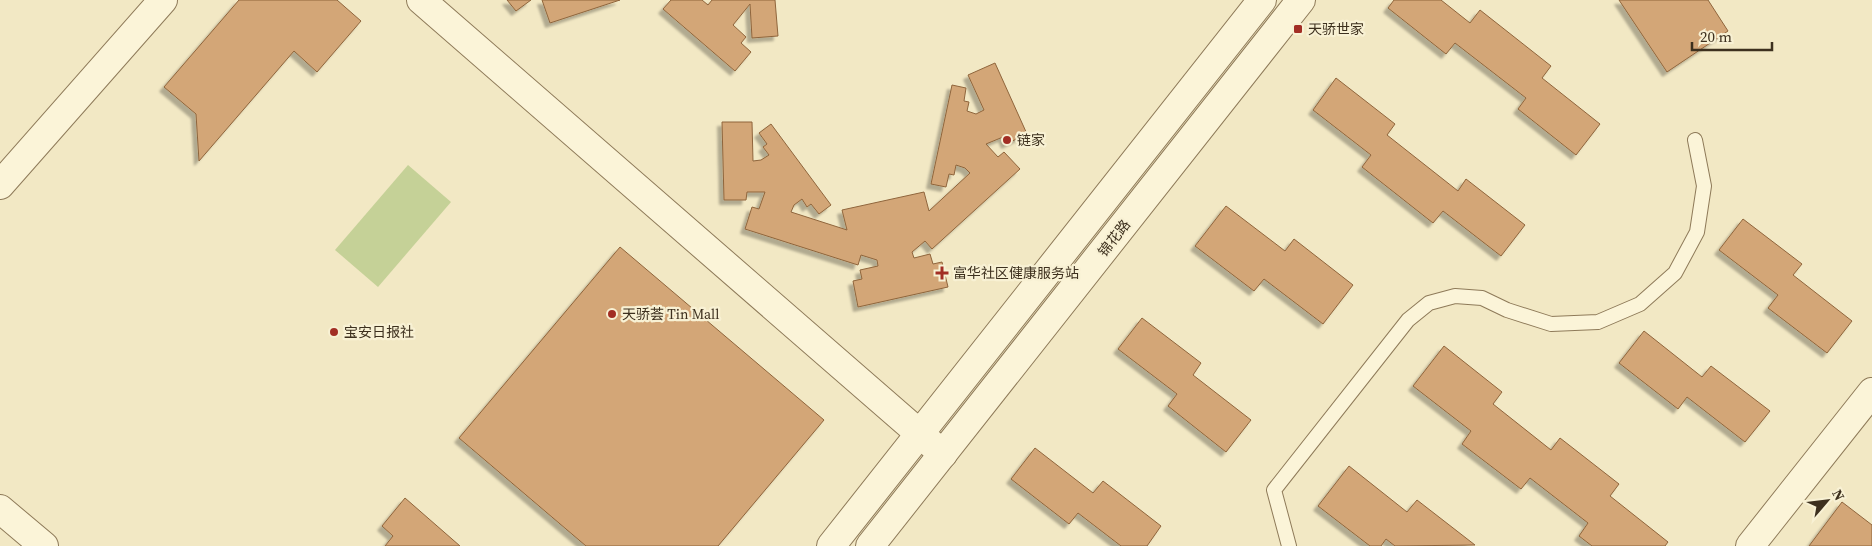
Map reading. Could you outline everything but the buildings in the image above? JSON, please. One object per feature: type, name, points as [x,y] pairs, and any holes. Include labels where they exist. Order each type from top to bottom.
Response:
[{"type":"street","points":[[0,185],[163,0]]},
{"type":"street","points":[[421,0],[943,454]]},
{"type":"street","points":[[831,546],[1262,0]]},
{"type":"street","name":"锦花路","points":[[870,546],[1301,0]]},
{"type":"street","points":[[1750,546],[1872,392]]},
{"type":"street","points":[[0,509],[44,546]]},
{"type":"lane","points":[[1289,546],[1274,490],[1408,320],[1429,303],[1455,296],[1482,298],[1507,310],[1551,324],[1598,322],[1640,304],[1675,273],[1697,232],[1704,186],[1695,140]]},
{"type":"green space","points":[[408,165],[451,202],[378,287],[335,250]]},
{"type":"place","name":"天骄世家","points":[[1298,29]]},
{"type":"place","name":"链家","points":[[1007,140]]},
{"type":"place","name":"富华社区健康服务站","points":[[942,273]]},
{"type":"place","name":"天骄荟 Tin Mall","points":[[612,314]]},
{"type":"place","name":"宝安日报社","points":[[334,332]]}]
